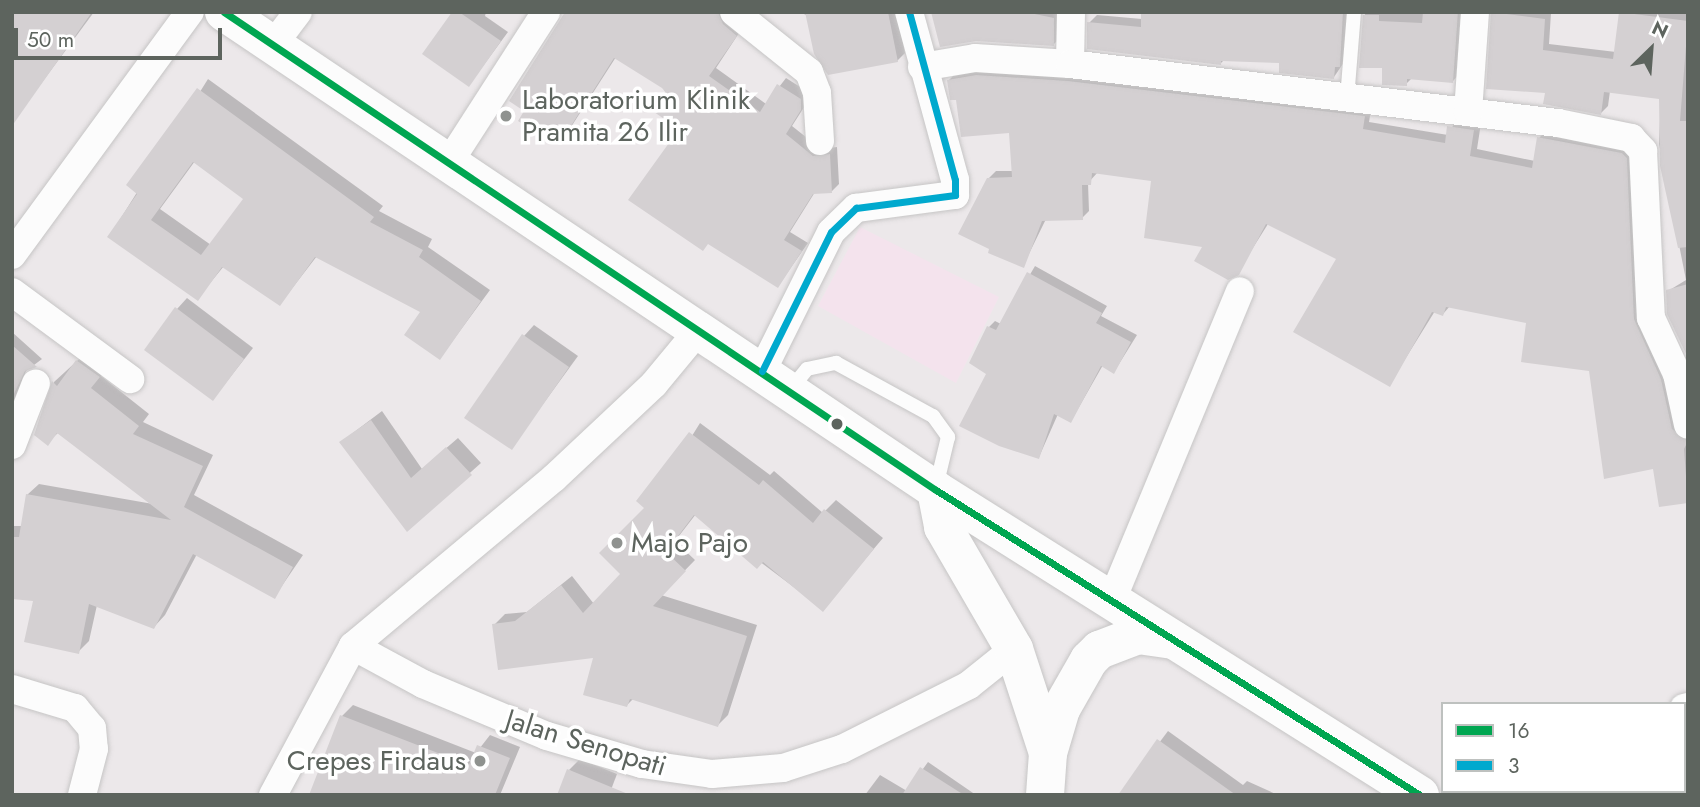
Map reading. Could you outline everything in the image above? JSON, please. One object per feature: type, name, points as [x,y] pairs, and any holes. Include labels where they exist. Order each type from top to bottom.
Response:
[{"type":"main road","points":[[225,12],[697,332],[776,381],[936,489],[1419,795]]},
{"type":"main road","points":[[936,489],[943,527],[1014,649],[1048,753]]},
{"type":"main road","points":[[1045,795],[1048,753],[1067,694],[1099,650],[1138,635],[1174,640]]},
{"type":"street","points":[[12,255],[190,12]]},
{"type":"street","points":[[274,46],[298,12]]},
{"type":"street","points":[[448,164],[546,12]]},
{"type":"street","points":[[733,12],[809,72],[817,93],[820,141]]},
{"type":"street","points":[[776,381],[831,232],[856,208],[954,195],[955,180],[909,12]]},
{"type":"street","points":[[1070,64],[1071,12]]},
{"type":"street","points":[[1468,112],[1475,12]]},
{"type":"street","points":[[922,67],[975,58],[1070,64],[1558,123],[1631,138],[1640,145],[1651,318],[1677,374],[1688,425]]},
{"type":"street","points":[[1112,600],[1240,290]]},
{"type":"street","points":[[12,292],[130,379]]},
{"type":"street","points":[[273,795],[353,646],[572,462],[654,384],[697,332]]},
{"type":"street","points":[[12,445],[36,383]]},
{"type":"street","name":"Jalan Senopati","points":[[353,646],[423,684],[547,736],[642,764],[712,774],[783,768],[842,749],[957,692],[1014,649]]},
{"type":"street","points":[[12,689],[75,708],[92,728],[94,749],[82,795]]},
{"type":"lane","points":[[1347,99],[1354,12]]},
{"type":"lane","points":[[776,381],[807,369],[836,363],[933,416],[948,437],[936,489]]},
{"type":"shaded area","points":[[860,227],[999,297],[956,383],[818,306]]},
{"type":"shaded area","points":[[1686,778],[1688,795],[1561,795],[1686,793]]},
{"type":"building","points":[[12,12],[92,12],[12,126]]},
{"type":"building","points":[[452,12],[459,12],[501,41],[469,87],[422,54]]},
{"type":"building","points":[[565,12],[718,12],[723,24],[737,36],[709,76],[760,112],[777,84],[801,99],[801,110],[786,134],[813,156],[830,154],[832,193],[813,194],[784,240],[802,251],[778,288],[708,244],[703,251],[628,200],[679,129],[654,112],[667,94],[662,88],[614,58],[564,137],[559,133],[553,143],[518,121],[524,111],[509,101]]},
{"type":"building","points":[[805,12],[888,12],[898,62],[828,75],[814,54]]},
{"type":"building","points":[[931,12],[1025,12],[1054,18],[1054,46],[976,41],[940,47]]},
{"type":"building","points":[[1141,12],[1343,12],[1340,67],[1335,67],[1334,79],[1279,73],[1279,63],[1221,61],[1221,65],[1087,49],[1087,22],[1141,27]]},
{"type":"building","points":[[1423,12],[1458,12],[1453,83],[1407,79],[1407,86],[1382,85],[1382,68],[1359,68],[1363,15],[1379,15],[1379,21],[1422,23]]},
{"type":"building","points":[[1491,12],[1545,19],[1543,50],[1613,59],[1619,12],[1688,21],[1680,121],[1688,121],[1688,247],[1678,248],[1660,166],[1659,99],[1604,92],[1601,115],[1543,104],[1545,93],[1486,89]]},
{"type":"building","points":[[976,75],[1068,81],[1365,116],[1363,129],[1445,143],[1447,126],[1474,130],[1470,156],[1532,168],[1537,137],[1622,153],[1627,158],[1634,319],[1661,379],[1672,429],[1688,441],[1684,449],[1688,503],[1659,507],[1653,469],[1604,479],[1589,371],[1521,362],[1526,323],[1446,307],[1443,316],[1432,312],[1390,387],[1293,332],[1336,259],[1266,224],[1239,275],[1228,280],[1194,261],[1202,247],[1144,238],[1151,181],[1092,173],[1091,185],[1082,185],[1083,220],[1042,221],[1024,268],[988,253],[989,249],[958,234],[987,178],[1012,177],[1009,133],[961,137],[956,100],[950,100],[947,80]]},
{"type":"building","points":[[197,88],[374,217],[370,222],[423,250],[419,257],[481,301],[440,360],[404,335],[420,312],[315,257],[280,306],[222,267],[198,301],[107,237],[137,194],[126,185]],"holes":[[[193,162],[243,199],[201,255],[151,220]]]},
{"type":"building","points":[[1027,272],[1102,313],[1096,323],[1131,342],[1114,374],[1101,366],[1071,423],[1054,414],[1039,459],[999,446],[959,426],[986,374],[969,363],[987,326],[996,330]]},
{"type":"building","points":[[1688,284],[1688,358],[1667,314],[1666,290]]},
{"type":"building","points":[[175,307],[244,359],[213,401],[144,350]]},
{"type":"building","points":[[522,334],[569,367],[512,450],[464,418]]},
{"type":"building","points":[[12,345],[37,367],[25,371],[12,398]]},
{"type":"building","points":[[76,360],[100,377],[91,388],[139,426],[133,434],[203,466],[184,507],[293,567],[275,599],[193,554],[154,629],[89,604],[79,654],[24,642],[33,601],[12,599],[12,537],[19,537],[26,494],[171,520],[57,433],[48,446],[34,435],[52,381],[57,386]]},
{"type":"building","points":[[371,420],[411,478],[446,447],[472,475],[407,532],[339,442]]},
{"type":"building","points":[[689,432],[759,485],[763,480],[813,523],[824,509],[874,549],[823,612],[763,562],[757,569],[694,515],[666,552],[686,571],[653,606],[747,636],[718,727],[630,699],[627,707],[583,695],[593,658],[498,670],[492,624],[515,621],[561,585],[583,613],[620,574],[599,553],[644,508],[636,501]]},
{"type":"building","points":[[340,715],[469,765],[477,745],[510,758],[495,795],[309,795]]},
{"type":"building","points":[[1157,739],[1236,795],[1118,795]]},
{"type":"building","points":[[920,767],[964,795],[902,795]]},
{"type":"building","points":[[567,769],[628,794],[628,795],[557,795]]},
{"type":"transit line","name":"16","points":[[224,12],[936,490],[1420,795]]},
{"type":"transit line","name":"3","points":[[762,371],[831,232],[856,208],[955,195],[955,180],[909,12]]},
{"type":"place","name":"Laboratorium Klinik Pramita 26 Ilir","points":[[506,116]]},
{"type":"place","name":"Majo Pajo","points":[[617,543]]},
{"type":"place","name":"Crepes Firdaus","points":[[480,761]]}]
